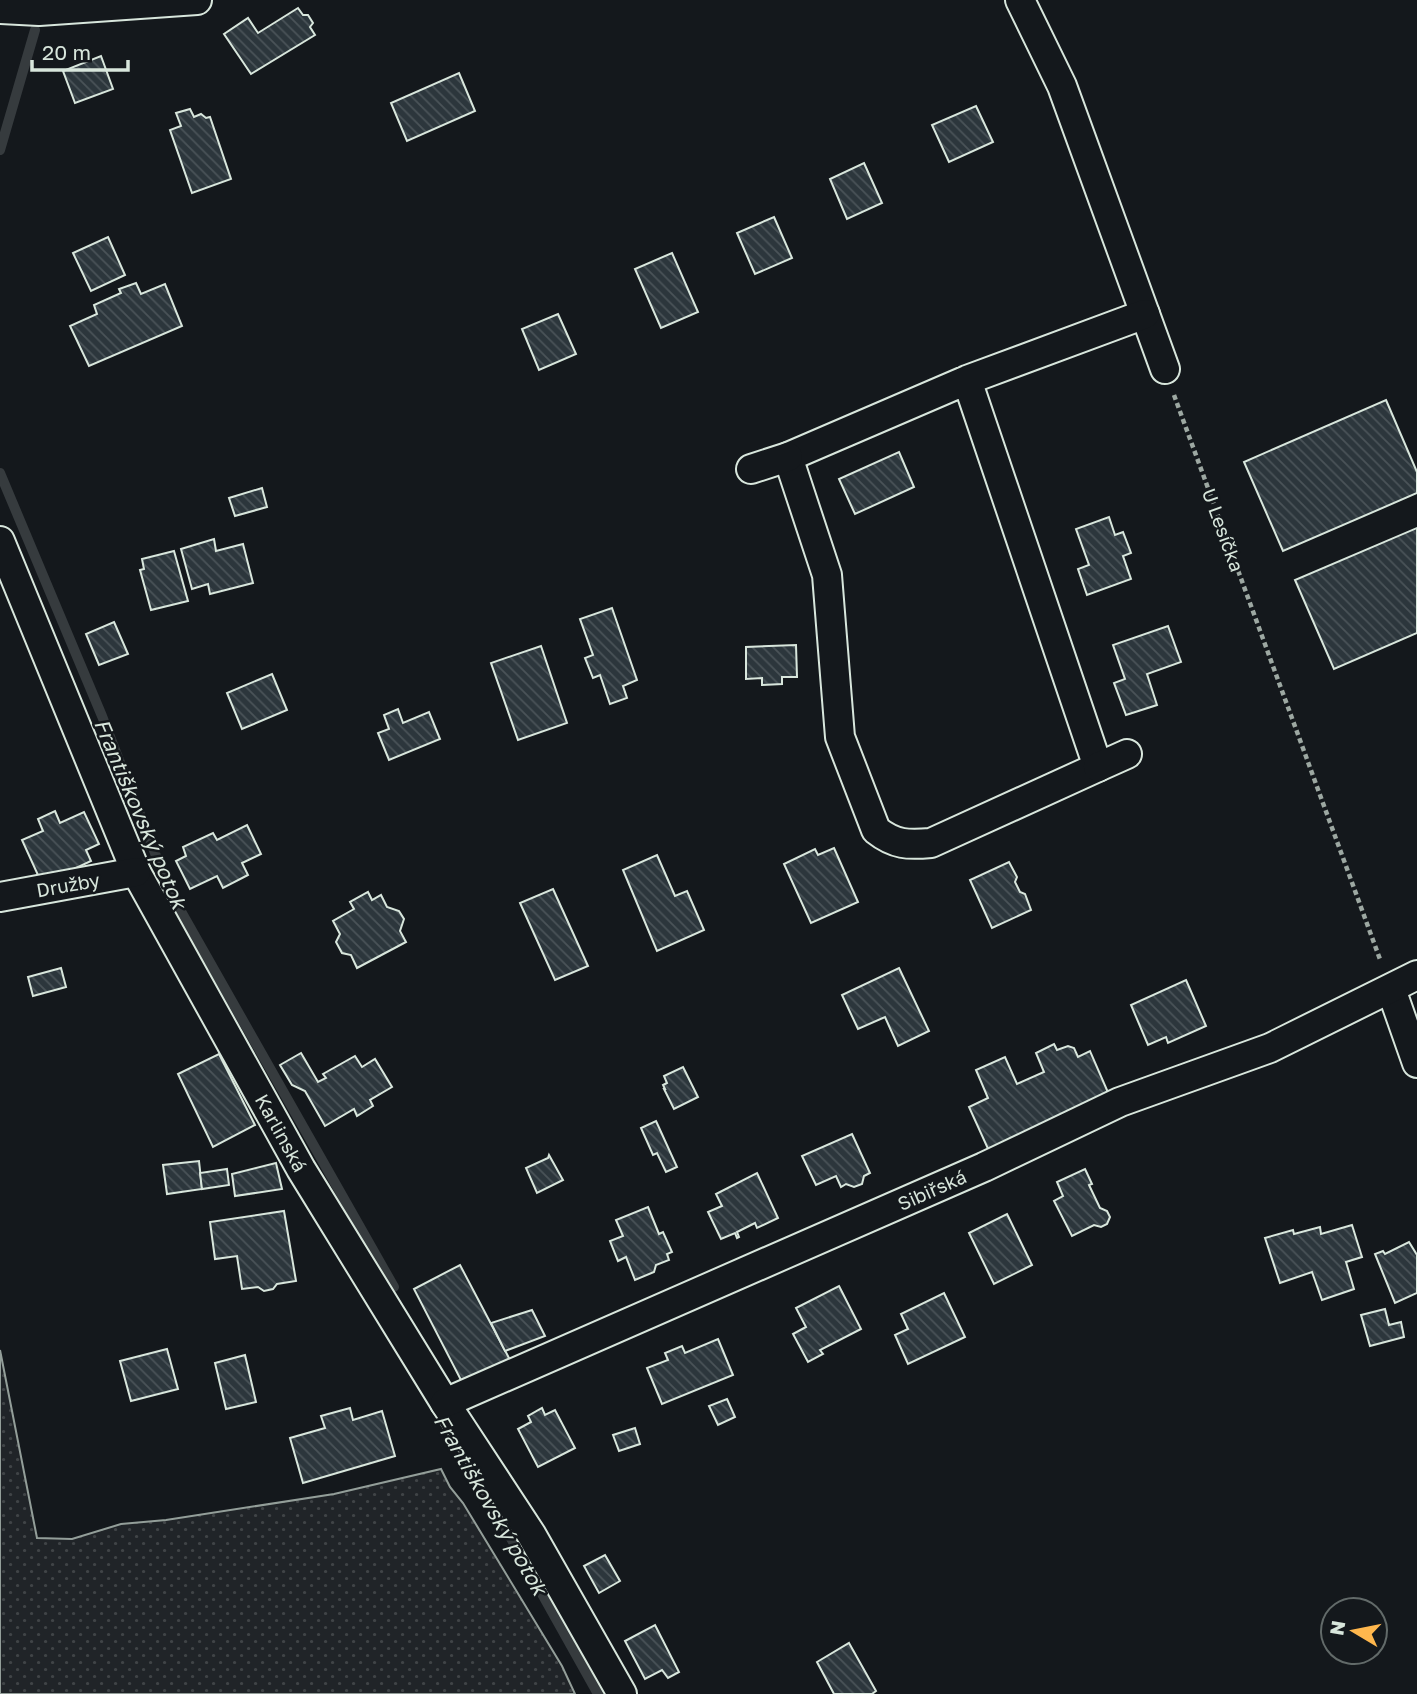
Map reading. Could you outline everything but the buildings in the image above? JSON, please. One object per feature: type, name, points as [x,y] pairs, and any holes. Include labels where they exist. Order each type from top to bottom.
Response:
[{"type":"street","points":[[0,9],[39,12],[197,0]]},
{"type":"street","points":[[1020,0],[1062,86],[1165,369]]},
{"type":"street","points":[[751,469],[788,457],[967,380],[1145,314]]},
{"type":"street","points":[[967,380],[1098,767]]},
{"type":"street","points":[[788,457],[827,575],[840,737],[876,830],[889,840],[905,846],[931,843],[1127,754]]},
{"type":"street","name":"Karlinská","points":[[0,541],[136,872],[301,1169],[445,1402],[531,1534],[622,1694]]},
{"type":"street","name":"Družby","points":[[0,897],[136,872]]},
{"type":"street","name":"Sibiřská","points":[[445,1402],[984,1167],[1120,1102],[1270,1048],[1417,975]]},
{"type":"street","points":[[1391,989],[1417,1063]]},
{"type":"path","name":"U Lesíčka","points":[[1165,369],[1391,989]]},
{"type":"shaded area","points":[[0,1350],[37,1538],[72,1539],[121,1524],[166,1520],[334,1494],[441,1469],[562,1666],[575,1694],[0,1694]]},
{"type":"waterway","name":"Františkovský potok","points":[[0,150],[35,30]]},
{"type":"waterway","name":"Františkovský potok","points":[[0,473],[102,716],[170,892],[394,1287]]},
{"type":"waterway","name":"Františkovský potok","points":[[470,1465],[598,1694]]}]
